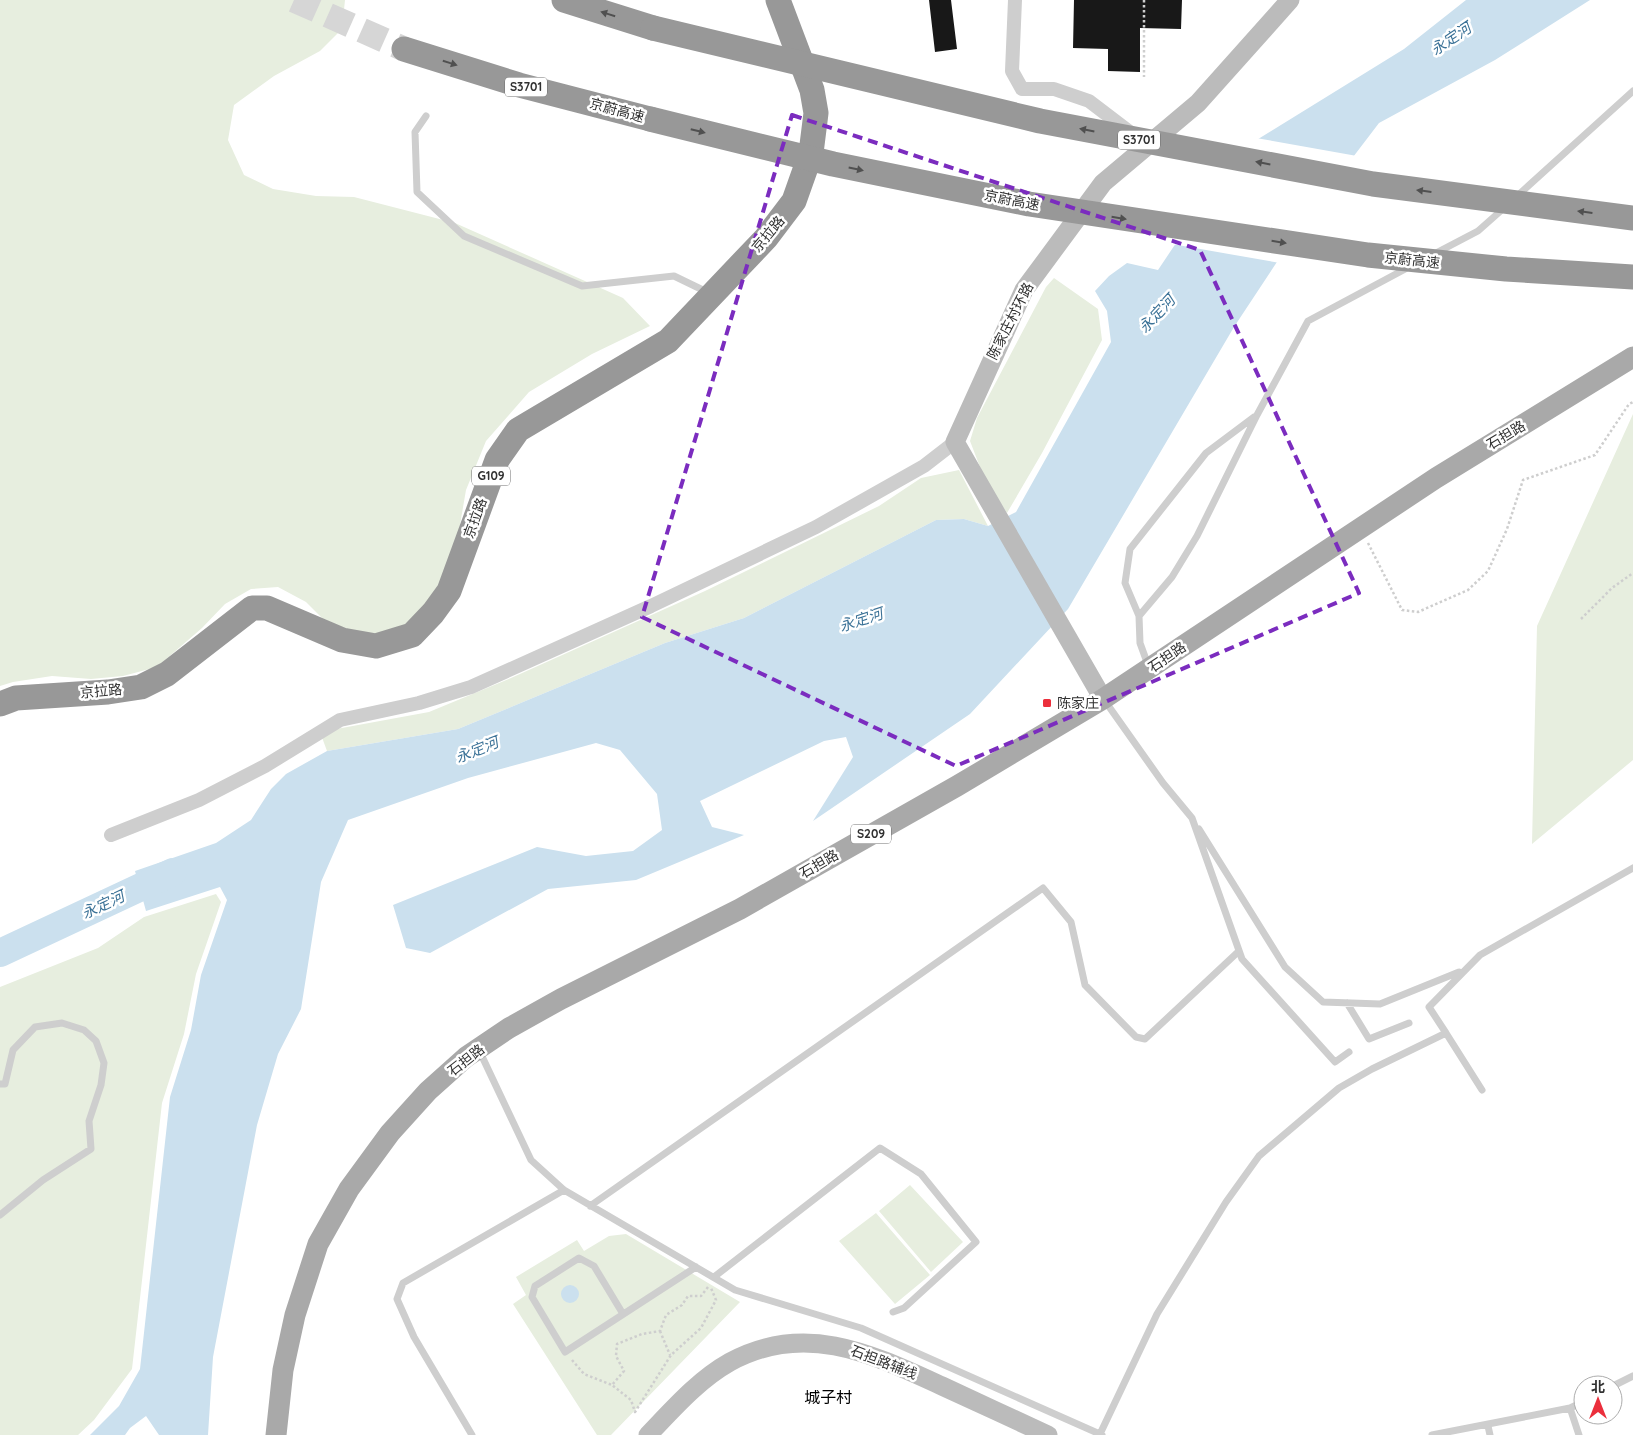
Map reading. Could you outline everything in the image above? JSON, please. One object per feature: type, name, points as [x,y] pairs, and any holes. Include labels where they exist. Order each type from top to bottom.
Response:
[{"type":"highway","name":"S3701","points":[[564,0],[652,28],[1040,121],[1373,184],[1633,218]]},
{"type":"highway","name":"京拉路","points":[[0,704],[16,698],[108,692],[141,687],[167,674],[252,608],[267,608],[342,640],[376,646],[412,635],[449,591],[497,460],[518,430],[668,341],[766,238],[794,201],[811,153],[816,113],[812,90],[778,0]]},
{"type":"highway","name":"京蔚高速","points":[[404,49],[519,85],[650,119],[833,164],[1029,204],[1368,255],[1506,269],[1633,277]]},
{"type":"main road","name":"石担路","points":[[276,1435],[283,1370],[295,1315],[318,1244],[349,1189],[390,1133],[428,1091],[479,1049],[561,999],[740,909],[958,786],[1103,699],[1436,478],[1633,357]]},
{"type":"street","points":[[1015,0],[1012,71],[1022,89],[1054,89],[1088,100],[1146,146]]},
{"type":"street","name":"陈家庄村环路","points":[[955,442],[1024,290],[1102,183],[1198,103],[1290,0]]},
{"type":"street","points":[[110,834],[199,800],[265,766],[340,720],[419,704],[471,687],[651,606],[816,527],[924,466],[955,442],[1067,640],[1103,699]]},
{"type":"street","name":"石担路辅线","points":[[648,1435],[694,1388],[730,1362],[765,1348],[794,1342],[811,1342],[850,1348],[894,1364],[1048,1435]]},
{"type":"lane","points":[[1139,616],[1172,577],[1197,536],[1257,415],[1308,321],[1478,231],[1633,92]]},
{"type":"lane","points":[[426,116],[415,132],[417,192],[464,236],[582,286],[674,276],[712,295]]},
{"type":"lane","points":[[1149,668],[1140,644],[1139,616],[1125,583],[1130,548],[1206,453],[1257,415]]},
{"type":"lane","points":[[1103,699],[1163,783],[1192,818],[1285,967],[1323,1002],[1380,1004],[1463,971]]},
{"type":"lane","points":[[1192,818],[1242,959],[1335,1062],[1349,1052]]},
{"type":"lane","points":[[1482,1090],[1429,1007],[1480,955],[1633,868]]},
{"type":"lane","points":[[590,1206],[1042,888],[1071,922],[1085,985],[1136,1037],[1145,1039],[1239,951]]},
{"type":"lane","points":[[1347,1003],[1369,1039],[1409,1023]]},
{"type":"lane","points":[[0,1084],[5,1084],[13,1050],[35,1027],[62,1023],[84,1030],[96,1041],[104,1062],[101,1086],[89,1121],[91,1150],[43,1180],[0,1215]]},
{"type":"lane","points":[[479,1049],[531,1160],[564,1190],[735,1290],[861,1328],[1101,1435],[1157,1314],[1226,1202],[1259,1156],[1339,1088],[1372,1069],[1446,1033]]},
{"type":"lane","points":[[714,1277],[880,1148],[921,1174],[976,1242],[904,1308],[893,1312]]},
{"type":"lane","points":[[472,1435],[414,1337],[397,1299],[403,1282],[564,1190]]},
{"type":"lane","points":[[623,1314],[594,1266],[579,1258],[535,1286],[532,1298],[565,1352],[696,1267]]},
{"type":"lane","points":[[1432,1435],[1488,1426],[1573,1407]]},
{"type":"lane","points":[[1570,1408],[1579,1435]]},
{"type":"lane","points":[[1488,1426],[1490,1435]]},
{"type":"path","points":[[1144,0],[1144,77]]},
{"type":"path","points":[[1360,528],[1402,610],[1418,612],[1468,590],[1488,571],[1507,529],[1523,480],[1594,455],[1633,402]]},
{"type":"path","points":[[1581,619],[1612,588],[1633,573]]},
{"type":"path","points":[[565,1352],[584,1374],[612,1385],[632,1400],[634,1412],[671,1355],[701,1328],[716,1300],[710,1284],[701,1296],[688,1296],[682,1305],[666,1315],[660,1331],[671,1355]]},
{"type":"path","points":[[612,1385],[624,1371],[616,1356],[617,1344],[642,1334],[660,1331]]},
{"type":"highlighted area","points":[[792,115],[1200,250],[1359,593],[956,766],[642,617]]},
{"type":"green space","points":[[0,0],[345,0],[342,29],[320,51],[274,76],[234,105],[228,140],[244,175],[273,189],[316,196],[354,197],[455,223],[623,298],[650,326],[592,354],[529,392],[486,441],[466,490],[456,548],[435,593],[403,629],[363,638],[329,625],[306,602],[278,587],[251,589],[225,604],[202,628],[157,667],[123,676],[91,679],[52,676],[0,686]]},
{"type":"green space","points":[[1054,278],[1098,309],[1102,340],[1042,453],[1007,513],[985,480],[970,441],[977,418],[1046,287]]},
{"type":"green space","points":[[1633,414],[1633,760],[1532,844],[1537,626]]},
{"type":"green space","points":[[959,470],[988,526],[964,519],[936,520],[744,618],[665,643],[458,729],[327,751],[320,732],[429,712],[511,678],[705,591],[879,506],[921,478]]},
{"type":"green space","points":[[216,894],[221,902],[196,974],[184,1034],[162,1103],[132,1369],[94,1420],[78,1435],[0,1435],[0,987],[98,948],[144,917]]},
{"type":"green space","points":[[910,1185],[963,1242],[931,1272],[879,1211]]},
{"type":"green space","points":[[876,1213],[930,1275],[895,1304],[839,1241]]},
{"type":"green space","points":[[626,1234],[740,1302],[611,1435],[597,1435],[513,1304],[526,1295],[516,1277],[577,1240],[584,1251],[609,1236]]},
{"type":"water","points":[[1466,0],[1590,0],[1495,60],[1379,123],[1302,224],[1234,327],[1068,609],[970,714],[813,821],[853,757],[846,737],[824,741],[700,801],[712,827],[744,835],[636,880],[548,889],[430,953],[406,948],[393,905],[537,847],[586,856],[633,851],[662,830],[657,794],[620,750],[596,743],[468,778],[348,820],[321,882],[301,1009],[278,1054],[257,1125],[213,1357],[208,1435],[159,1435],[146,1416],[130,1428],[125,1435],[90,1435],[119,1406],[140,1369],[170,1097],[191,1030],[201,975],[227,900],[220,887],[146,911],[135,871],[216,843],[251,820],[271,789],[286,774],[327,751],[458,729],[665,643],[744,618],[936,520],[964,519],[988,526],[1016,512],[1111,342],[1107,311],[1095,291],[1109,276],[1127,263],[1158,270],[1237,152],[1404,49]]},
{"type":"water","points":[[570,1285],[576,1288],[579,1294],[576,1300],[570,1303],[564,1300],[561,1294],[564,1288]]},
{"type":"pier","points":[[1256,138],[1357,156],[1304,226],[1280,263],[1172,244],[1235,151]]},
{"type":"building","points":[[929,0],[951,0],[957,49],[935,52]]},
{"type":"building","points":[[1074,0],[1182,0],[1181,29],[1140,28],[1140,72],[1108,71],[1108,49],[1073,48]]},
{"type":"waterway","name":"永定河","points":[[0,953],[173,872]]},
{"type":"tunnel","points":[[294,0],[404,49]]},
{"type":"place","name":"陈家庄","points":[[1047,703]]},
{"type":"district","name":"城子村","points":[[828,1397]]}]
